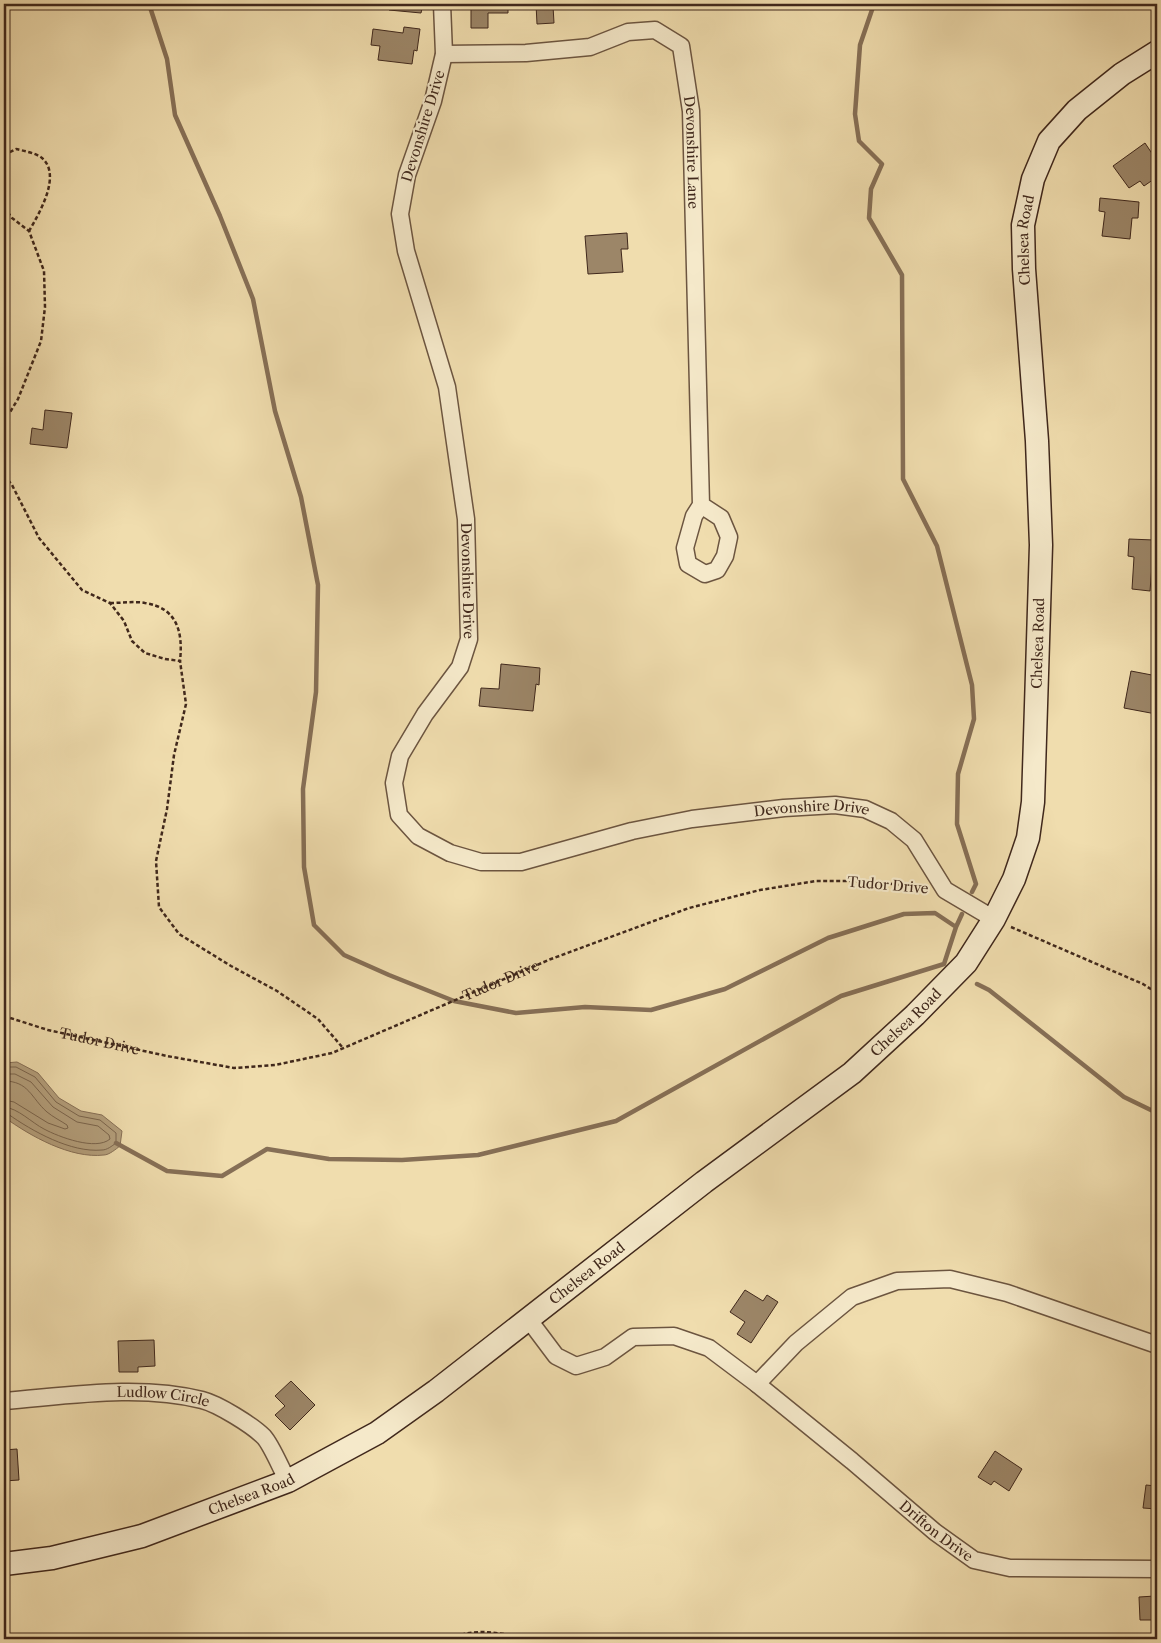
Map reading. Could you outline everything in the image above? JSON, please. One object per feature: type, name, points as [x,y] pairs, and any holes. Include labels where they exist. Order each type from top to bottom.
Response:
[{"type":"street","name":"Devonshire Drive","points":[[442,4],[444,54],[433,101],[407,175],[400,214],[406,251],[447,387],[466,519],[469,639],[460,667],[425,714],[400,756],[394,783],[399,815],[418,836],[450,853],[481,862],[521,862],[632,831],[692,819],[784,808],[835,805],[865,809],[890,821],[914,840],[945,890]]},
{"type":"street","name":"Devonshire Lane","points":[[444,54],[526,53],[590,47],[628,32],[655,30],[681,46],[691,111],[701,504]]},
{"type":"street","name":"Chelsea Road","points":[[4,1564],[52,1558],[142,1536],[288,1481],[378,1433],[529,1320],[704,1182],[852,1073],[915,1015],[966,964],[994,919],[1014,880],[1028,838],[1033,802],[1040,545],[1037,441],[1024,270],[1023,225],[1033,179],[1049,140],[1077,110],[1122,74],[1157,52]]},
{"type":"street","name":"Tudor Drive","points":[[945,890],[994,919]]},
{"type":"street","points":[[757,1384],[796,1343],[852,1297],[897,1280],[950,1279],[1007,1293],[1157,1344]]},
{"type":"street","name":"Drifton Drive","points":[[529,1320],[556,1356],[576,1366],[605,1357],[633,1337],[674,1336],[709,1348],[852,1460],[935,1532],[974,1560],[1010,1568],[1157,1570]]},
{"type":"street","name":"Ludlow Circle","points":[[4,1401],[118,1393],[155,1393],[203,1400],[238,1418],[264,1438],[288,1481]]},
{"type":"path","points":[[4,155],[16,149],[42,157],[50,169],[48,190],[40,212],[29,231]]},
{"type":"path","points":[[4,207],[12,218],[29,231],[44,271],[45,307],[41,341],[18,398],[4,422]]},
{"type":"path","points":[[4,475],[12,485],[39,538],[82,590],[110,603],[146,603],[162,608],[174,618],[182,643],[180,661],[186,704],[174,755],[167,809],[156,861],[160,907],[179,934],[278,992],[318,1019],[343,1048]]},
{"type":"path","points":[[110,603],[124,621],[132,641],[145,653],[180,661]]},
{"type":"path","name":"Tudor Drive","points":[[4,1016],[48,1030],[166,1056],[234,1068],[275,1065],[343,1048],[551,959],[689,908],[760,890],[816,881],[868,881],[945,890]]},
{"type":"path","points":[[994,919],[1143,984],[1157,993]]},
{"type":"path","points":[[449,1639],[460,1634],[499,1632],[527,1639]]},
{"type":"water","points":[[17,1062],[38,1073],[59,1098],[81,1111],[102,1115],[122,1131],[120,1146],[106,1155],[91,1155],[65,1150],[26,1132],[4,1117],[4,1063]]},
{"type":"building","points":[[390,4],[423,4],[421,13],[389,10]]},
{"type":"building","points":[[471,4],[508,4],[508,13],[488,13],[488,28],[471,28]]},
{"type":"building","points":[[536,4],[573,4],[573,6],[553,6],[554,23],[537,24]]},
{"type":"building","points":[[404,27],[420,29],[417,51],[414,50],[412,64],[378,60],[380,46],[371,45],[373,29],[403,33]]},
{"type":"building","points":[[1145,143],[1157,161],[1157,177],[1144,186],[1140,181],[1129,188],[1113,166]]},
{"type":"building","points":[[1100,198],[1139,202],[1138,218],[1132,218],[1130,239],[1102,236],[1105,212],[1099,211]]},
{"type":"building","points":[[627,233],[628,249],[621,249],[623,272],[588,274],[585,236]]},
{"type":"building","points":[[45,410],[72,413],[67,448],[30,444],[32,428],[43,430]]},
{"type":"building","points":[[1129,539],[1154,540],[1150,591],[1132,589],[1134,557],[1128,556]]},
{"type":"building","points":[[501,664],[540,668],[539,685],[536,684],[533,711],[479,706],[481,688],[499,689]]},
{"type":"building","points":[[1131,671],[1157,676],[1156,714],[1124,708]]},
{"type":"building","points":[[745,1290],[763,1301],[767,1295],[778,1302],[751,1343],[737,1334],[745,1322],[730,1312]]},
{"type":"building","points":[[154,1340],[155,1366],[138,1367],[138,1372],[119,1372],[118,1341]]},
{"type":"building","points":[[291,1381],[315,1405],[290,1430],[275,1415],[285,1406],[275,1396]]},
{"type":"building","points":[[17,1449],[19,1480],[4,1481],[4,1450]]},
{"type":"building","points":[[995,1451],[1022,1469],[1009,1491],[994,1481],[991,1485],[978,1477]]},
{"type":"building","points":[[1156,1480],[1157,1509],[1143,1508],[1146,1485],[1156,1486]]},
{"type":"building","points":[[1155,1596],[1157,1635],[1155,1635],[1155,1620],[1140,1620],[1139,1597]]},
{"type":"waterway","points":[[116,1143],[167,1171],[222,1176],[267,1149],[329,1159],[402,1160],[478,1155],[616,1121],[841,996],[944,964],[956,927],[935,913],[904,914],[828,938],[725,989],[651,1010],[585,1007],[516,1013],[454,1001],[389,975],[344,955],[314,925],[304,867],[303,789],[316,692],[318,585],[301,497],[275,411],[253,299],[220,216],[175,115],[167,59],[149,4]]},
{"type":"waterway","points":[[874,4],[860,45],[855,114],[859,141],[882,164],[871,189],[869,218],[902,275],[903,479],[937,546],[972,685],[974,719],[958,774],[957,824],[976,884],[972,892]]},
{"type":"waterway","points":[[956,927],[962,914]]},
{"type":"waterway","points":[[977,984],[989,990],[1124,1097],[1157,1113]]}]
